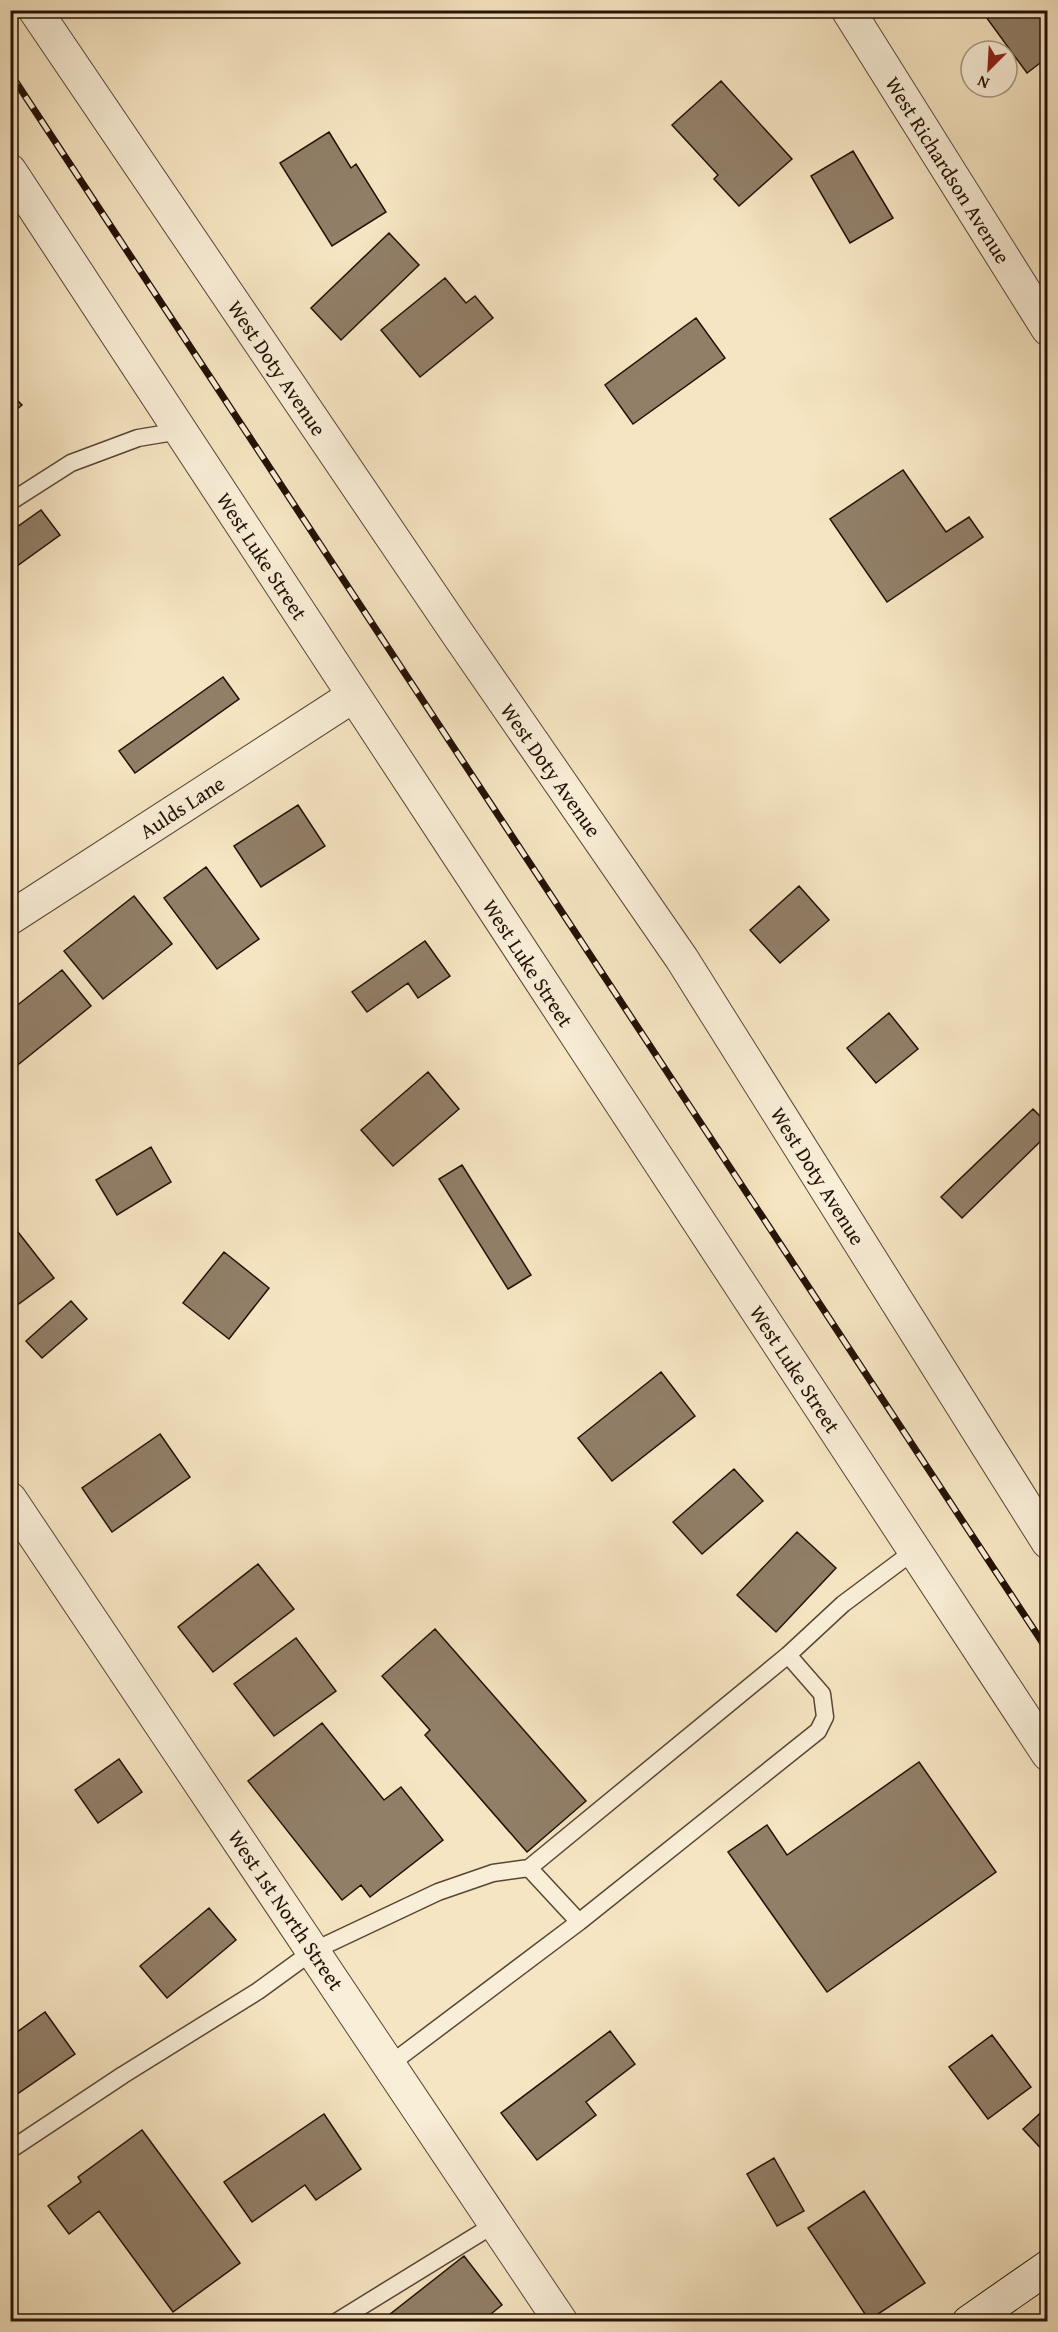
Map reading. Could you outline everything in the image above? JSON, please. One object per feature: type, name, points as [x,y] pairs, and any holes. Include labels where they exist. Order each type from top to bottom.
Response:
[{"type":"street","name":"West Doty Avenue","points":[[35,10],[462,640],[682,959],[1047,1542]]},
{"type":"street","name":"West Richardson Avenue","points":[[848,10],[1047,329]]},
{"type":"street","name":"West Luke Street","points":[[10,171],[1047,1754]]},
{"type":"street","name":"Aulds Lane","points":[[10,918],[354,696]]},
{"type":"street","name":"West 1st North Street","points":[[10,1499],[561,2322]]},
{"type":"street","points":[[969,2322],[1047,2267]]},
{"type":"lane","points":[[10,502],[71,463],[138,438],[180,431]]},
{"type":"lane","points":[[10,2150],[123,2075],[258,1991],[313,1952],[438,1892],[493,1873],[529,1868],[788,1655],[843,1604],[914,1551]]},
{"type":"lane","points":[[389,2065],[579,1922],[818,1731],[825,1717],[822,1694],[788,1655]]},
{"type":"lane","points":[[529,1868],[579,1922]]},
{"type":"lane","points":[[336,2322],[495,2224]]},
{"type":"building","points":[[981,10],[1048,10],[1048,57],[1027,73],[1019,62],[1019,39],[1002,39]]},
{"type":"building","points":[[721,81],[792,159],[739,206],[714,179],[718,175],[672,125]]},
{"type":"building","points":[[329,132],[351,168],[356,164],[386,212],[332,246],[280,163]]},
{"type":"building","points":[[853,151],[893,218],[850,243],[811,176]]},
{"type":"building","points":[[389,233],[419,265],[341,340],[311,308]]},
{"type":"building","points":[[445,278],[466,303],[475,296],[493,318],[420,377],[381,330]]},
{"type":"building","points":[[696,318],[725,358],[633,424],[605,385]]},
{"type":"building","points":[[10,393],[22,405],[10,415]]},
{"type":"building","points":[[903,470],[946,532],[969,517],[983,537],[887,602],[830,519]]},
{"type":"building","points":[[41,510],[60,535],[10,571],[10,532]]},
{"type":"building","points":[[223,677],[239,699],[135,773],[119,751]]},
{"type":"building","points":[[298,805],[325,846],[261,887],[234,846]]},
{"type":"building","points":[[206,867],[259,939],[217,969],[164,898]]},
{"type":"building","points":[[799,886],[829,920],[780,963],[750,930]]},
{"type":"building","points":[[134,896],[172,944],[103,999],[64,951]]},
{"type":"building","points":[[425,941],[450,976],[418,998],[408,983],[367,1012],[352,992]]},
{"type":"building","points":[[62,970],[91,1006],[14,1068],[10,1063],[10,1011]]},
{"type":"building","points":[[889,1013],[918,1049],[876,1083],[847,1048]]},
{"type":"building","points":[[428,1072],[459,1109],[393,1166],[361,1130]]},
{"type":"building","points":[[1033,1109],[1048,1124],[1048,1134],[962,1218],[941,1197]]},
{"type":"building","points":[[151,1147],[171,1182],[117,1215],[96,1180]]},
{"type":"building","points":[[10,1154],[16,1163],[10,1167]]},
{"type":"building","points":[[462,1165],[531,1275],[508,1289],[439,1179]]},
{"type":"building","points":[[18,1232],[54,1278],[16,1306],[10,1299],[10,1238]]},
{"type":"building","points":[[224,1252],[269,1288],[229,1339],[183,1303]]},
{"type":"building","points":[[71,1301],[87,1319],[42,1358],[26,1341]]},
{"type":"building","points":[[661,1372],[695,1416],[612,1481],[578,1438]]},
{"type":"building","points":[[160,1434],[190,1477],[112,1532],[82,1488]]},
{"type":"building","points":[[734,1469],[763,1501],[702,1554],[673,1522]]},
{"type":"building","points":[[797,1532],[836,1568],[776,1632],[737,1595]]},
{"type":"building","points":[[258,1564],[294,1609],[213,1672],[178,1627]]},
{"type":"building","points":[[435,1629],[586,1801],[527,1852],[425,1735],[430,1730],[382,1676]]},
{"type":"building","points":[[296,1638],[336,1691],[274,1736],[234,1684]]},
{"type":"building","points":[[322,1723],[384,1800],[401,1787],[443,1840],[370,1897],[361,1885],[342,1900],[248,1781]]},
{"type":"building","points":[[119,1759],[142,1792],[98,1823],[75,1790]]},
{"type":"building","points":[[919,1762],[996,1872],[827,1992],[728,1852],[767,1825],[787,1855]]},
{"type":"building","points":[[209,1908],[236,1940],[167,1998],[140,1966]]},
{"type":"building","points":[[45,2012],[75,2054],[10,2099],[10,2037]]},
{"type":"building","points":[[610,2031],[635,2064],[586,2102],[596,2115],[537,2160],[501,2113]]},
{"type":"building","points":[[992,2035],[1031,2087],[988,2119],[949,2067]]},
{"type":"building","points":[[1048,2106],[1048,2156],[1023,2129]]},
{"type":"building","points":[[324,2114],[361,2169],[316,2200],[305,2185],[252,2222],[224,2182]]},
{"type":"building","points":[[142,2130],[240,2263],[173,2312],[99,2211],[69,2234],[48,2206],[81,2182],[78,2177]]},
{"type":"building","points":[[774,2158],[804,2211],[777,2226],[747,2174]]},
{"type":"building","points":[[864,2191],[925,2283],[869,2320],[808,2228]]},
{"type":"building","points":[[464,2256],[502,2305],[481,2322],[380,2322]]},
{"type":"railway","points":[[10,73],[1048,1651]]}]
